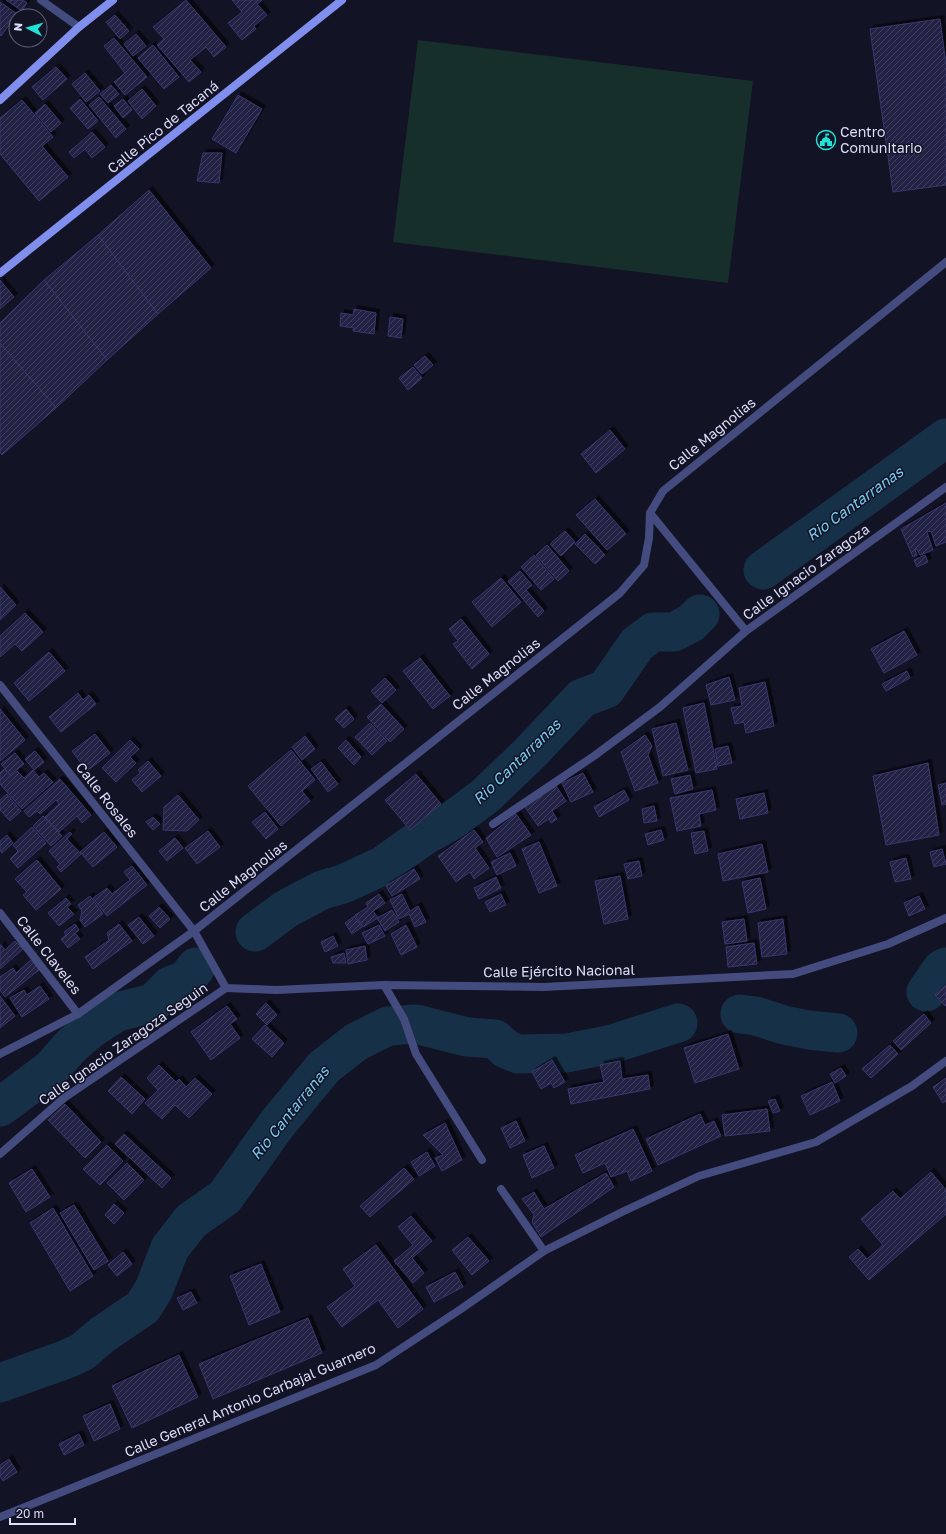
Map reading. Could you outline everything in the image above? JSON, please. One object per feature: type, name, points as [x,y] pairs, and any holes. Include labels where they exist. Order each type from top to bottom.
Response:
[{"type":"street","points":[[42,0],[79,27]]},
{"type":"street","points":[[0,100],[63,41],[106,3],[113,0]]},
{"type":"street","name":"Calle Pico de Tacaná","points":[[0,273],[342,0]]},
{"type":"street","name":"Calle Magnolias","points":[[0,1054],[78,1014],[194,931],[620,593],[644,565],[649,538],[650,512],[663,491],[946,262]]},
{"type":"street","name":"Calle Ignacio Zaragoza","points":[[650,512],[746,632],[946,487]]},
{"type":"street","points":[[493,824],[594,756],[660,707],[746,632]]},
{"type":"street","name":"Calle Rosales","points":[[0,685],[194,931]]},
{"type":"street","name":"Calle Claveles","points":[[0,913],[78,1014]]},
{"type":"street","name":"Calle Ejército Nacional","points":[[226,988],[276,990],[384,985],[544,987],[793,974],[888,944],[946,918]]},
{"type":"street","points":[[194,931],[226,988]]},
{"type":"street","points":[[384,985],[404,1019],[416,1054],[482,1160]]},
{"type":"street","name":"Calle Ignacio Zaragoza Seguin","points":[[0,1154],[64,1098],[226,988]]},
{"type":"street","name":"Calle General Antonio Carbajal Guarnero","points":[[0,1517],[376,1365],[544,1252],[622,1212],[699,1176],[816,1142],[912,1086],[946,1061]]},
{"type":"street","points":[[501,1189],[544,1252]]},
{"type":"green space","points":[[418,40],[753,81],[728,283],[393,242]]},
{"type":"building","points":[[6,0],[23,0],[27,3],[24,8],[18,8]]},
{"type":"building","points":[[186,0],[226,47],[214,57],[206,47],[190,60],[201,72],[189,82],[157,45],[164,39],[153,27]]},
{"type":"building","points":[[232,0],[262,0],[257,4],[267,15],[254,26],[256,29],[242,40],[228,23],[242,12]]},
{"type":"building","points":[[0,2],[8,8],[8,26],[1,36]]},
{"type":"building","points":[[115,15],[129,31],[120,39],[106,22]]},
{"type":"building","points":[[940,19],[946,65],[946,185],[893,192],[870,29]]},
{"type":"building","points":[[136,34],[146,46],[133,56],[124,44]]},
{"type":"building","points":[[114,38],[147,77],[125,95],[114,82],[125,73],[104,46]]},
{"type":"building","points":[[153,45],[179,77],[164,89],[138,58]]},
{"type":"building","points":[[56,67],[67,79],[43,100],[32,87]]},
{"type":"building","points":[[85,73],[100,91],[86,102],[72,84]]},
{"type":"building","points":[[111,85],[119,94],[108,103],[100,94]]},
{"type":"building","points":[[142,89],[156,106],[142,119],[128,101]]},
{"type":"building","points":[[238,95],[262,109],[236,153],[212,139]]},
{"type":"building","points":[[99,97],[126,129],[116,138],[89,105]]},
{"type":"building","points":[[80,99],[98,121],[88,129],[70,108]]},
{"type":"building","points":[[123,99],[132,110],[123,118],[114,106]]},
{"type":"building","points":[[22,100],[53,137],[42,146],[68,177],[39,201],[0,154],[0,118]]},
{"type":"building","points":[[45,104],[61,123],[51,132],[35,113]]},
{"type":"building","points":[[92,132],[105,147],[92,158],[85,149],[74,158],[69,152]]},
{"type":"building","points":[[203,153],[222,153],[219,183],[197,181]]},
{"type":"building","points":[[149,190],[211,268],[158,314],[98,235]]},
{"type":"building","points":[[98,235],[158,314],[107,360],[44,280]]},
{"type":"building","points":[[0,280],[14,297],[0,309]]},
{"type":"building","points":[[44,280],[107,360],[56,408],[0,343],[0,323]]},
{"type":"building","points":[[354,309],[376,313],[374,334],[353,331],[354,328],[340,326],[341,313],[353,315]]},
{"type":"building","points":[[390,317],[403,319],[401,338],[388,336]]},
{"type":"building","points":[[0,343],[56,408],[2,455],[0,452]]},
{"type":"building","points":[[425,356],[433,365],[422,374],[414,365]]},
{"type":"building","points":[[413,367],[422,378],[408,390],[399,378]]},
{"type":"building","points":[[610,430],[625,449],[596,473],[581,454]]},
{"type":"building","points":[[595,499],[626,534],[607,550],[576,515]]},
{"type":"building","points":[[946,503],[946,542],[936,546],[931,531],[927,532],[933,550],[920,555],[917,549],[915,550],[917,555],[913,557],[901,529]]},
{"type":"building","points":[[565,531],[575,542],[561,556],[550,544]]},
{"type":"building","points":[[585,534],[605,555],[595,564],[575,544]]},
{"type":"building","points":[[547,545],[569,571],[558,581],[536,555]]},
{"type":"building","points":[[534,555],[554,579],[541,590],[521,567]]},
{"type":"building","points":[[925,555],[928,562],[917,567],[914,560]]},
{"type":"building","points":[[520,571],[532,585],[526,590],[544,611],[538,617],[508,581]]},
{"type":"building","points":[[501,578],[521,602],[492,627],[472,602]]},
{"type":"building","points":[[0,587],[16,605],[0,620]]},
{"type":"building","points":[[25,613],[43,632],[22,651],[15,644],[0,657],[0,636]]},
{"type":"building","points":[[461,619],[489,654],[472,669],[453,644],[458,641],[449,629]]},
{"type":"building","points":[[904,631],[917,655],[884,673],[871,649]]},
{"type":"building","points":[[49,652],[65,671],[29,701],[14,683]]},
{"type":"building","points":[[420,658],[450,696],[433,709],[403,671]]},
{"type":"building","points":[[907,671],[910,678],[886,691],[882,684]]},
{"type":"building","points":[[729,677],[735,700],[711,705],[706,685]]},
{"type":"building","points":[[385,678],[396,690],[382,703],[371,691]]},
{"type":"building","points":[[765,682],[774,726],[746,733],[744,722],[735,724],[731,708],[742,706],[739,688]]},
{"type":"building","points":[[78,693],[83,700],[89,695],[96,704],[61,732],[49,717]]},
{"type":"building","points":[[704,703],[717,769],[696,773],[683,708]]},
{"type":"building","points":[[381,704],[404,729],[390,742],[367,717]]},
{"type":"building","points":[[0,709],[25,740],[0,761]]},
{"type":"building","points":[[346,709],[354,719],[344,728],[335,719]]},
{"type":"building","points":[[370,723],[387,741],[372,755],[355,737]]},
{"type":"building","points":[[676,723],[688,770],[663,776],[652,729]]},
{"type":"building","points":[[95,734],[110,753],[87,771],[72,751]]},
{"type":"building","points":[[645,735],[652,746],[648,755],[658,783],[635,791],[621,752]]},
{"type":"building","points":[[305,736],[315,749],[302,760],[292,747]]},
{"type":"building","points":[[130,740],[139,749],[130,757],[136,763],[116,782],[102,768]]},
{"type":"building","points":[[346,740],[361,757],[354,765],[338,748]]},
{"type":"building","points":[[728,746],[732,763],[718,766],[715,749]]},
{"type":"building","points":[[291,750],[315,780],[302,791],[310,801],[281,826],[248,786]]},
{"type":"building","points":[[35,751],[44,762],[34,770],[25,759]]},
{"type":"building","points":[[15,753],[24,764],[10,775],[1,764]]},
{"type":"building","points":[[148,761],[161,776],[142,792],[132,780],[140,773],[138,770]]},
{"type":"building","points":[[321,762],[338,784],[328,792],[311,769]]},
{"type":"building","points":[[928,763],[939,835],[886,845],[873,776]]},
{"type":"building","points":[[4,769],[11,776],[17,771],[24,778],[33,770],[39,777],[44,773],[53,782],[22,809],[0,784],[0,773]]},
{"type":"building","points":[[583,773],[593,792],[571,802],[562,783]]},
{"type":"building","points":[[416,774],[441,804],[410,830],[385,800]]},
{"type":"building","points":[[690,775],[693,789],[675,794],[671,779]]},
{"type":"building","points":[[60,779],[91,815],[82,823],[77,816],[59,832],[45,817],[59,804],[56,800],[40,814],[37,811],[29,817],[24,811]]},
{"type":"building","points":[[946,783],[946,804],[942,805],[938,785]]},
{"type":"building","points":[[556,786],[566,801],[552,811],[557,819],[551,823],[549,819],[538,826],[525,807]]},
{"type":"building","points":[[624,790],[629,800],[599,817],[594,807]]},
{"type":"building","points":[[712,790],[716,810],[699,814],[701,826],[677,831],[670,798]]},
{"type":"building","points":[[764,793],[768,813],[740,819],[736,799]]},
{"type":"building","points":[[7,794],[21,811],[10,821],[0,810],[0,800]]},
{"type":"building","points":[[178,795],[199,820],[187,831],[163,830],[164,807]]},
{"type":"building","points":[[654,806],[657,821],[644,823],[642,809]]},
{"type":"building","points":[[265,812],[278,829],[266,839],[252,822]]},
{"type":"building","points":[[516,814],[531,835],[497,857],[486,838]]},
{"type":"building","points":[[43,816],[62,836],[51,846],[33,826]]},
{"type":"building","points":[[153,817],[160,824],[153,830],[146,822]]},
{"type":"building","points":[[32,827],[46,843],[18,868],[10,859],[18,851],[13,845]]},
{"type":"building","points":[[474,830],[483,842],[475,848],[489,868],[474,879],[470,872],[456,882],[438,856]]},
{"type":"building","points":[[661,830],[664,840],[648,845],[645,834]]},
{"type":"building","points":[[208,831],[220,847],[197,864],[185,848]]},
{"type":"building","points":[[704,831],[708,851],[695,854],[691,833]]},
{"type":"building","points":[[70,832],[72,834],[67,839],[81,854],[61,872],[57,867],[60,864],[49,851]]},
{"type":"building","points":[[104,832],[117,847],[93,867],[80,852]]},
{"type":"building","points":[[7,835],[13,843],[2,853],[0,850],[0,841]]},
{"type":"building","points":[[175,838],[183,848],[167,861],[159,851]]},
{"type":"building","points":[[539,842],[557,886],[539,893],[522,849]]},
{"type":"building","points":[[762,844],[768,872],[723,881],[718,854]]},
{"type":"building","points":[[942,849],[946,864],[934,867],[930,852]]},
{"type":"building","points":[[510,853],[516,866],[497,875],[491,862]]},
{"type":"building","points":[[906,858],[911,879],[895,882],[890,862]]},
{"type":"building","points":[[37,860],[61,889],[36,910],[23,895],[27,892],[15,879]]},
{"type":"building","points":[[639,861],[642,876],[628,879],[624,864]]},
{"type":"building","points":[[132,866],[147,885],[107,916],[93,898],[107,888],[112,894],[130,880],[124,872]]},
{"type":"building","points":[[414,869],[420,879],[392,896],[386,886]]},
{"type":"building","points":[[620,876],[628,919],[604,924],[595,881]]},
{"type":"building","points":[[496,877],[501,888],[479,899],[474,888]]},
{"type":"building","points":[[760,878],[766,909],[748,913],[742,882]]},
{"type":"building","points":[[379,894],[385,903],[373,911],[378,918],[363,927],[355,915],[368,907],[366,903]]},
{"type":"building","points":[[402,894],[410,911],[418,906],[426,922],[415,927],[409,914],[399,919],[390,900]]},
{"type":"building","points":[[501,894],[506,905],[490,912],[485,902]]},
{"type":"building","points":[[90,896],[103,914],[85,927],[80,920],[82,911],[78,905]]},
{"type":"building","points":[[919,896],[925,909],[909,916],[904,903]]},
{"type":"building","points":[[66,898],[71,904],[67,907],[74,914],[59,926],[48,913]]},
{"type":"building","points":[[159,907],[170,919],[160,928],[149,916]]},
{"type":"building","points":[[392,910],[399,922],[385,931],[377,918]]},
{"type":"building","points":[[354,916],[362,927],[352,934],[345,923]]},
{"type":"building","points":[[139,917],[154,936],[143,944],[128,925]]},
{"type":"building","points":[[744,919],[747,941],[725,944],[722,922]]},
{"type":"building","points":[[783,919],[787,954],[762,957],[758,923]]},
{"type":"building","points":[[75,924],[79,930],[75,933],[80,939],[68,948],[61,939],[66,935],[64,932]]},
{"type":"building","points":[[119,924],[132,941],[93,969],[85,957],[109,940],[107,933]]},
{"type":"building","points":[[379,925],[385,936],[368,944],[362,933]]},
{"type":"building","points":[[406,925],[417,947],[401,955],[391,934]]},
{"type":"building","points":[[333,936],[338,946],[325,952],[321,942]]},
{"type":"building","points":[[15,941],[23,949],[0,969],[0,945],[5,950]]},
{"type":"building","points":[[754,943],[757,964],[728,967],[726,947]]},
{"type":"building","points":[[365,946],[367,960],[348,964],[346,950]]},
{"type":"building","points":[[344,953],[346,963],[333,963],[331,957]]},
{"type":"building","points":[[32,959],[39,970],[5,997],[0,990],[0,977],[13,968],[16,973]]},
{"type":"building","points":[[946,985],[946,1005],[945,1006],[935,995]]},
{"type":"building","points":[[40,986],[49,999],[22,1017],[10,998],[24,990],[27,995]]},
{"type":"building","points":[[0,996],[15,1016],[0,1028]]},
{"type":"building","points":[[266,1003],[277,1015],[267,1025],[256,1014]]},
{"type":"building","points":[[227,1006],[237,1019],[230,1024],[240,1038],[211,1060],[191,1032]]},
{"type":"building","points":[[924,1014],[931,1023],[901,1050],[893,1041]]},
{"type":"building","points":[[265,1025],[284,1043],[272,1057],[252,1039]]},
{"type":"building","points":[[728,1034],[739,1069],[695,1083],[684,1048]]},
{"type":"building","points":[[890,1045],[898,1054],[871,1078],[862,1069]]},
{"type":"building","points":[[552,1060],[565,1082],[554,1088],[551,1083],[541,1089],[532,1072]]},
{"type":"building","points":[[620,1061],[622,1079],[648,1075],[650,1089],[571,1104],[568,1089],[604,1082],[600,1065]]},
{"type":"building","points":[[159,1065],[176,1082],[179,1079],[186,1087],[195,1078],[212,1094],[189,1118],[175,1105],[162,1119],[145,1103],[158,1090],[147,1078]]},
{"type":"building","points":[[841,1068],[846,1076],[835,1083],[830,1074]]},
{"type":"building","points":[[121,1077],[145,1099],[132,1114],[108,1091]]},
{"type":"building","points":[[946,1078],[946,1101],[943,1103],[933,1087]]},
{"type":"building","points":[[832,1082],[840,1101],[810,1115],[801,1096]]},
{"type":"building","points":[[775,1099],[780,1111],[773,1113],[768,1101]]},
{"type":"building","points":[[65,1104],[101,1142],[85,1158],[48,1120]]},
{"type":"building","points":[[767,1109],[770,1131],[725,1136],[722,1115]]},
{"type":"building","points":[[700,1114],[705,1125],[714,1121],[721,1136],[658,1165],[646,1139]]},
{"type":"building","points":[[516,1121],[525,1141],[510,1148],[501,1128]]},
{"type":"building","points":[[445,1123],[462,1160],[442,1171],[435,1158],[443,1155],[423,1135]]},
{"type":"building","points":[[633,1129],[652,1171],[631,1181],[627,1171],[611,1177],[605,1163],[583,1173],[575,1155]]},
{"type":"building","points":[[124,1134],[171,1178],[162,1188],[115,1144]]},
{"type":"building","points":[[107,1145],[123,1161],[100,1185],[83,1169]]},
{"type":"building","points":[[544,1146],[554,1168],[532,1178],[523,1155]]},
{"type":"building","points":[[427,1152],[435,1166],[419,1176],[411,1162]]},
{"type":"building","points":[[127,1163],[144,1180],[124,1200],[107,1183]]},
{"type":"building","points":[[404,1168],[414,1179],[370,1217],[360,1206]]},
{"type":"building","points":[[32,1169],[50,1197],[26,1212],[9,1183]]},
{"type":"building","points":[[931,1172],[946,1190],[946,1214],[869,1280],[849,1257],[858,1249],[867,1259],[883,1245],[861,1219],[893,1191],[900,1199]]},
{"type":"building","points":[[606,1173],[614,1187],[541,1237],[532,1222],[534,1215],[522,1199],[534,1192],[544,1209]]},
{"type":"building","points":[[114,1204],[124,1213],[114,1224],[105,1215]]},
{"type":"building","points":[[74,1205],[108,1261],[94,1270],[60,1213]]},
{"type":"building","points":[[53,1208],[93,1276],[70,1291],[30,1223]]},
{"type":"building","points":[[411,1216],[432,1241],[412,1258],[424,1273],[413,1283],[394,1261],[413,1245],[398,1227]]},
{"type":"building","points":[[468,1237],[489,1261],[472,1275],[452,1250]]},
{"type":"building","points":[[376,1245],[423,1309],[398,1328],[378,1300],[342,1327],[327,1307],[355,1286],[343,1269]]},
{"type":"building","points":[[123,1252],[132,1264],[117,1276],[108,1265]]},
{"type":"building","points":[[261,1264],[280,1312],[249,1325],[230,1276]]},
{"type":"building","points":[[455,1272],[463,1287],[434,1302],[426,1287]]},
{"type":"building","points":[[191,1292],[197,1303],[183,1310],[177,1298]]},
{"type":"building","points":[[308,1318],[322,1353],[213,1399],[199,1364]]},
{"type":"building","points":[[179,1355],[198,1397],[132,1428],[112,1386]]},
{"type":"building","points":[[110,1404],[120,1429],[94,1441],[83,1416]]},
{"type":"building","points":[[79,1434],[84,1445],[64,1455],[59,1444]]},
{"type":"building","points":[[9,1459],[17,1472],[3,1481],[0,1476],[0,1465]]},
{"type":"waterway","name":"Rio Cantarranas","points":[[763,570],[946,438]]},
{"type":"waterway","name":"Rio Cantarranas","points":[[255,932],[286,909],[322,890],[343,884],[382,866],[424,836],[453,820],[485,796],[530,753],[582,698],[606,689],[637,644],[653,632],[674,632],[691,623],[700,614]]},
{"type":"waterway","name":"Rio Cantarranas","points":[[0,1107],[51,1069],[71,1046],[92,1028],[117,1012],[153,1003],[170,986],[187,979],[196,967]]},
{"type":"waterway","name":"Rio Cantarranas","points":[[926,992],[942,969],[946,967]]},
{"type":"waterway","name":"Rio Cantarranas","points":[[740,1014],[756,1016],[784,1025],[809,1030],[838,1033]]},
{"type":"waterway","name":"Rio Cantarranas","points":[[0,1383],[67,1359],[82,1352],[102,1335],[143,1307],[154,1289],[170,1248],[191,1221],[225,1197],[277,1124],[324,1067],[356,1042],[388,1026],[416,1024],[467,1037],[495,1039],[506,1049],[518,1054],[567,1053],[612,1044],[678,1023]]},
{"type":"place","name":"Centro Comunitario","points":[[826,140]]}]
